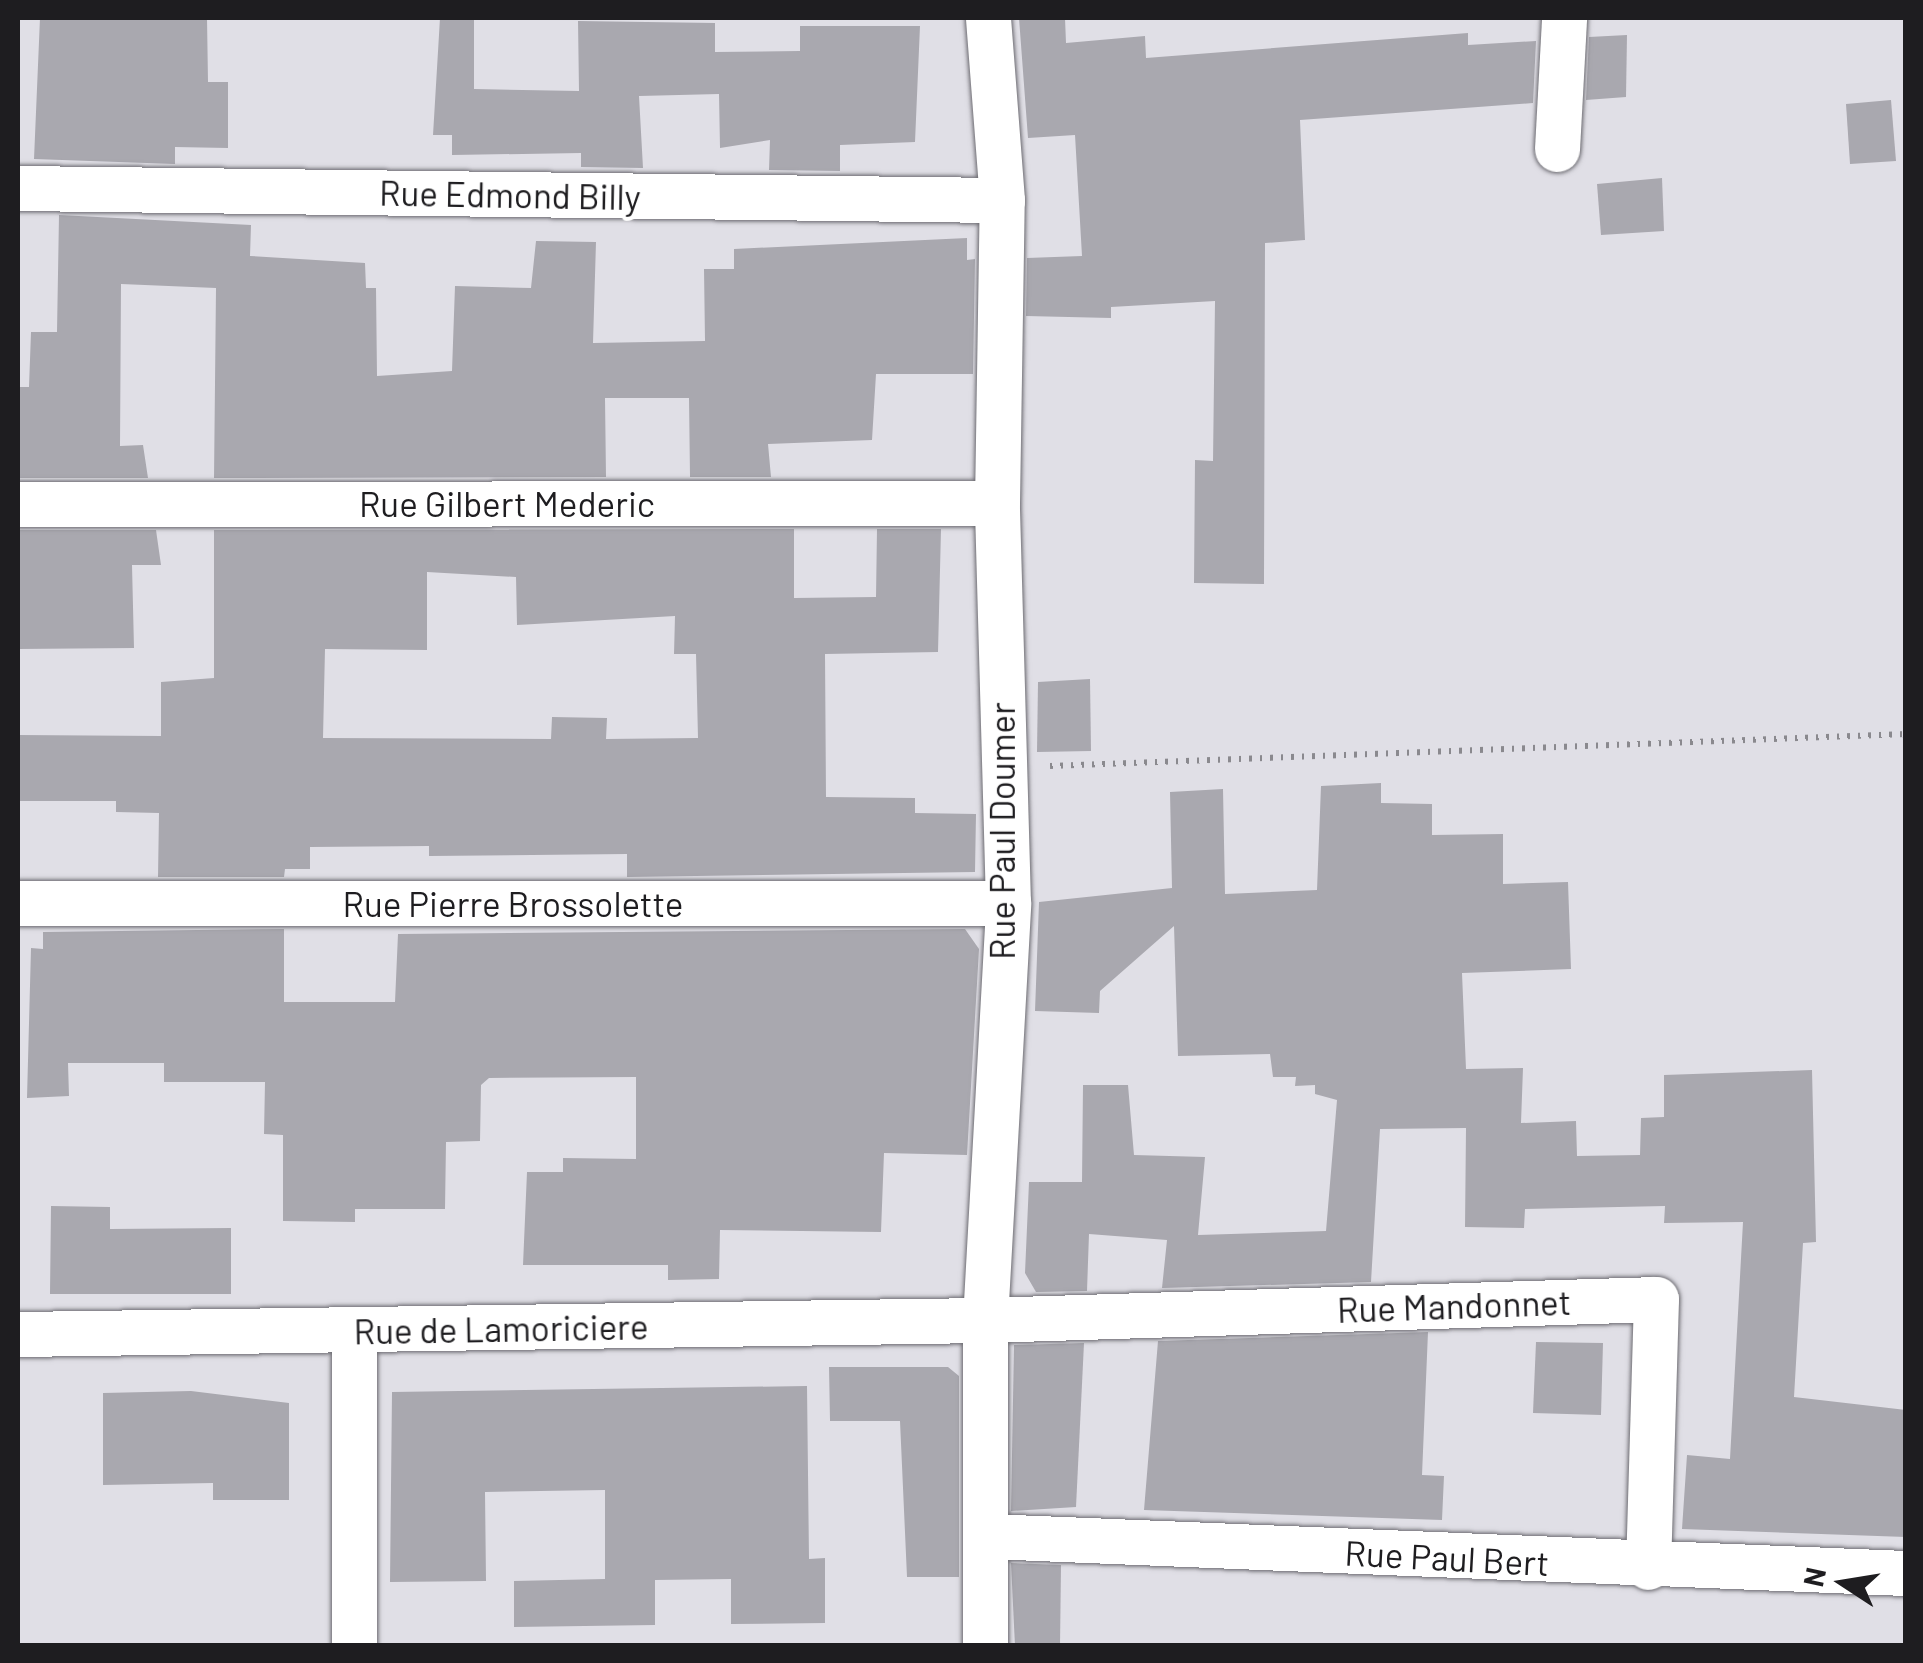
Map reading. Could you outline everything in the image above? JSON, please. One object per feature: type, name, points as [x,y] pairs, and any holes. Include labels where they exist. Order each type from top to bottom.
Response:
[{"type":"street","name":"Rue Paul Doumer","points":[[985,1646],[985,1320],[1008,903],[997,502],[1002,200],[988,18]]},
{"type":"street","points":[[1557,149],[1564,18]]},
{"type":"street","name":"Rue Edmond Billy","points":[[18,188],[1002,200]]},
{"type":"street","name":"Rue Gilbert Mederic","points":[[18,504],[997,502]]},
{"type":"street","name":"Rue Pierre Brossolette","points":[[18,904],[1008,903]]},
{"type":"street","name":"Rue Mandonnet","points":[[985,1320],[1656,1299],[1648,1567]]},
{"type":"street","name":"Rue de Lamoriciere","points":[[18,1334],[985,1320]]},
{"type":"street","points":[[354,1331],[354,1646]]},
{"type":"street","name":"Rue Paul Bert","points":[[988,1536],[1648,1567],[1906,1573]]},
{"type":"path","points":[[1004,768],[1906,734]]},
{"type":"building","points":[[40,18],[207,18],[208,82],[228,82],[228,148],[175,147],[175,164],[34,159]]},
{"type":"building","points":[[440,18],[474,18],[474,89],[579,91],[578,21],[715,23],[715,52],[800,51],[800,26],[920,26],[915,142],[840,145],[840,171],[769,170],[770,140],[720,148],[719,94],[639,96],[643,168],[581,167],[581,153],[452,155],[452,135],[433,135]]},
{"type":"building","points":[[1019,18],[1065,18],[1066,43],[1145,36],[1146,58],[1468,33],[1468,45],[1536,41],[1533,103],[1300,120],[1305,240],[1265,243],[1264,584],[1194,583],[1195,460],[1213,461],[1215,301],[1111,307],[1111,318],[1026,316],[1027,258],[1082,256],[1075,135],[1028,138]]},
{"type":"building","points":[[1627,35],[1626,97],[1586,100],[1589,37]]},
{"type":"building","points":[[1891,100],[1896,161],[1850,164],[1846,104]]},
{"type":"building","points":[[1662,178],[1664,231],[1601,235],[1597,184]]},
{"type":"building","points":[[59,215],[251,225],[250,256],[365,263],[366,288],[376,288],[377,376],[452,371],[455,286],[531,288],[536,241],[596,242],[593,343],[705,341],[704,269],[734,269],[734,249],[967,238],[967,260],[975,259],[973,374],[876,374],[872,440],[768,444],[771,477],[690,477],[689,398],[605,398],[606,477],[214,478],[216,288],[121,284],[120,446],[143,445],[148,478],[18,478],[18,387],[29,387],[31,332],[57,332]]},
{"type":"building","points":[[794,529],[794,598],[876,597],[877,529],[941,529],[938,652],[825,654],[826,797],[915,798],[915,813],[976,814],[975,872],[627,877],[627,854],[429,856],[429,846],[310,847],[310,869],[285,869],[284,877],[158,877],[159,813],[116,812],[116,801],[18,801],[18,735],[161,736],[161,682],[214,678],[214,530]],"holes":[[[427,572],[516,577],[517,625],[675,616],[674,654],[696,654],[698,738],[606,739],[607,718],[552,717],[551,739],[323,738],[325,649],[427,650]]]},
{"type":"building","points":[[18,530],[156,530],[161,565],[132,565],[134,648],[18,649]]},
{"type":"building","points":[[1090,679],[1091,751],[1037,752],[1038,682]]},
{"type":"building","points":[[1381,783],[1381,803],[1432,804],[1432,835],[1503,834],[1503,884],[1568,882],[1571,969],[1462,973],[1466,1069],[1523,1068],[1521,1123],[1576,1121],[1577,1156],[1640,1155],[1641,1118],[1664,1117],[1664,1075],[1812,1070],[1816,1242],[1803,1243],[1794,1397],[1906,1410],[1906,1537],[1682,1529],[1687,1455],[1730,1459],[1743,1222],[1664,1223],[1665,1206],[1525,1209],[1524,1228],[1465,1227],[1466,1128],[1380,1129],[1371,1282],[1162,1288],[1167,1240],[1089,1234],[1087,1291],[1036,1292],[1025,1273],[1029,1182],[1082,1182],[1083,1085],[1128,1085],[1134,1155],[1205,1157],[1198,1235],[1326,1231],[1337,1100],[1315,1094],[1315,1085],[1295,1086],[1296,1077],[1273,1077],[1270,1054],[1178,1056],[1174,926],[1100,991],[1099,1013],[1035,1011],[1039,902],[1172,888],[1170,792],[1223,789],[1225,894],[1317,890],[1321,786]]},
{"type":"building","points":[[284,929],[284,1002],[395,1002],[398,934],[965,929],[979,949],[967,1155],[884,1153],[881,1232],[720,1230],[719,1279],[668,1280],[668,1265],[523,1265],[527,1172],[563,1172],[563,1158],[636,1159],[636,1077],[489,1078],[481,1085],[480,1141],[446,1142],[445,1209],[355,1209],[355,1222],[283,1221],[283,1135],[264,1134],[265,1082],[164,1082],[164,1063],[68,1063],[69,1096],[27,1098],[31,948],[43,949],[43,932]]},
{"type":"building","points":[[51,1206],[110,1207],[110,1229],[231,1228],[231,1294],[50,1294]]},
{"type":"building","points":[[1428,1332],[1422,1475],[1444,1476],[1442,1520],[1144,1510],[1158,1341]]},
{"type":"building","points":[[1536,1342],[1603,1343],[1601,1415],[1533,1413]]},
{"type":"building","points":[[1084,1343],[1076,1507],[1011,1511],[1014,1345]]},
{"type":"building","points":[[829,1367],[948,1367],[959,1376],[959,1577],[907,1577],[900,1421],[830,1421]]},
{"type":"building","points":[[807,1386],[809,1559],[825,1558],[825,1623],[731,1624],[731,1579],[655,1580],[655,1625],[514,1627],[514,1581],[605,1579],[605,1490],[485,1492],[486,1581],[390,1582],[392,1392]]},
{"type":"building","points":[[191,1391],[289,1403],[289,1500],[213,1500],[213,1483],[103,1485],[103,1393]]},
{"type":"building","points":[[1011,1563],[1061,1565],[1060,1646],[1015,1646]]}]
